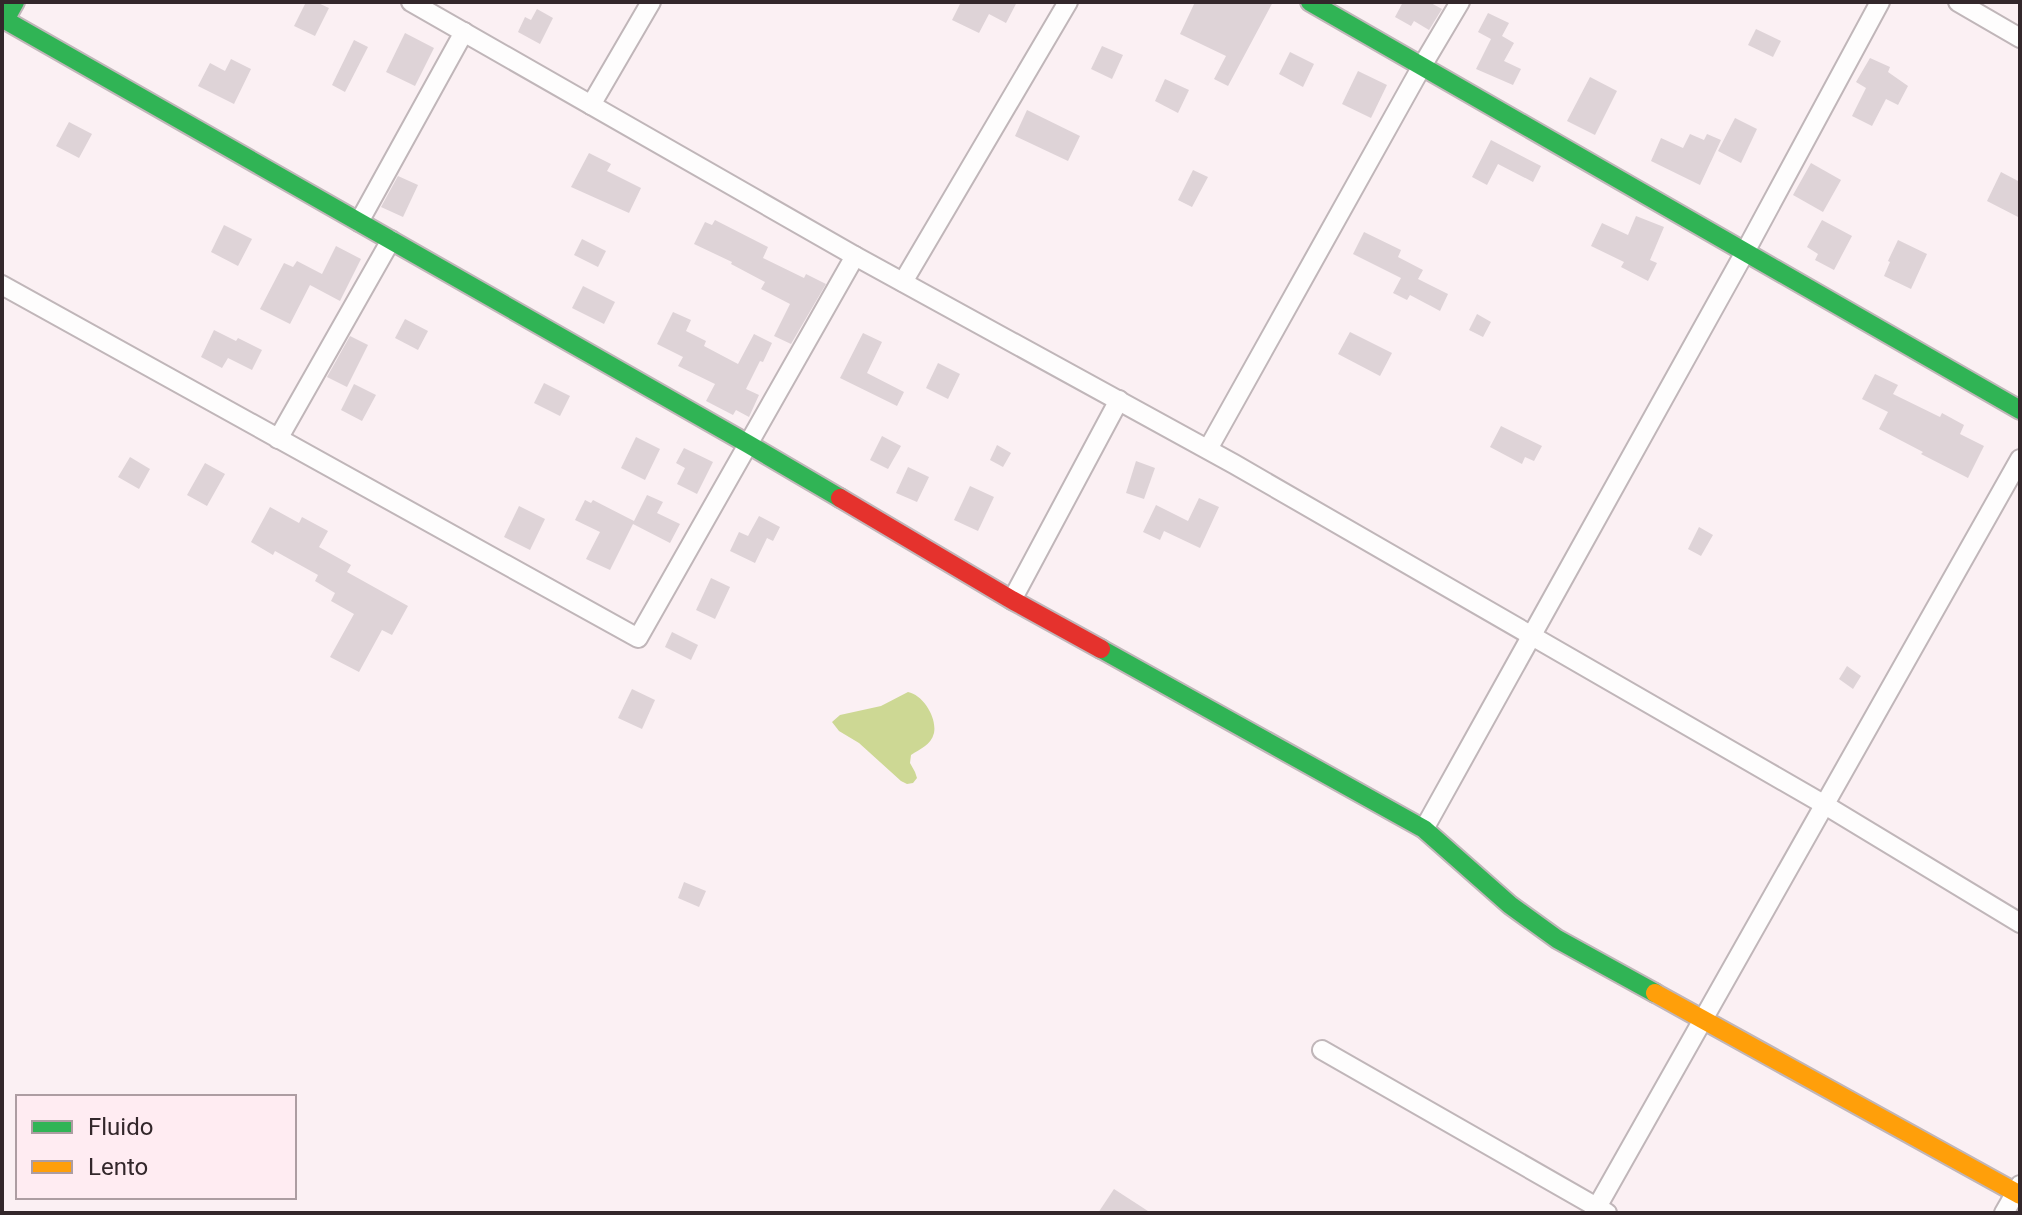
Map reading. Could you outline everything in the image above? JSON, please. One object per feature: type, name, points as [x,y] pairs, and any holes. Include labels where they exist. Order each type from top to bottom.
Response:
[{"type":"street","points":[[15,2],[5,20],[748,444],[1012,600],[1424,829],[1510,905],[1557,939],[2019,1191],[2004,1213]]},
{"type":"street","points":[[411,2],[855,256],[1208,449],[1825,805],[2020,923]]},
{"type":"street","points":[[591,105],[651,2]]},
{"type":"street","points":[[903,282],[1068,2]]},
{"type":"street","points":[[1310,2],[2020,410]]},
{"type":"street","points":[[1208,449],[1460,2]]},
{"type":"street","points":[[1424,829],[1745,252],[1880,2]]},
{"type":"street","points":[[1958,2],[2020,38]]},
{"type":"street","points":[[359,222],[464,32]]},
{"type":"street","points":[[278,439],[391,240]]},
{"type":"street","points":[[2,285],[638,638],[855,256]]},
{"type":"street","points":[[1012,600],[1119,400]]},
{"type":"street","points":[[1322,1050],[1602,1210],[1704,1020],[2020,459]]},
{"type":"shaded area","points":[[908,692],[924,702],[931,714],[934,733],[925,746],[911,755],[910,763],[917,778],[907,784],[859,743],[839,731],[832,722],[840,715],[881,706]]},
{"type":"building","points":[[306,2],[316,2],[329,8],[315,36],[294,26]]},
{"type":"building","points":[[961,2],[1017,2],[1006,23],[989,14],[979,33],[952,20]]},
{"type":"building","points":[[1195,2],[1273,2],[1228,86],[1214,79],[1226,56],[1180,34]]},
{"type":"building","points":[[1403,2],[1429,2],[1442,9],[1429,30],[1414,21],[1411,26],[1395,17]]},
{"type":"building","points":[[537,9],[553,18],[540,44],[518,32],[525,17],[531,20]]},
{"type":"building","points":[[1488,13],[1509,23],[1502,36],[1514,43],[1504,61],[1521,69],[1513,85],[1476,69],[1491,39],[1478,32]]},
{"type":"building","points":[[1756,29],[1781,41],[1773,57],[1748,45]]},
{"type":"building","points":[[405,33],[434,48],[415,86],[386,72]]},
{"type":"building","points":[[354,40],[368,47],[345,92],[332,85]]},
{"type":"building","points":[[1102,46],[1123,55],[1112,79],[1091,69]]},
{"type":"building","points":[[1290,52],[1314,64],[1303,87],[1279,74]]},
{"type":"building","points":[[1870,58],[1890,67],[1888,72],[1908,86],[1898,105],[1886,99],[1872,126],[1852,116],[1866,88],[1856,82]]},
{"type":"building","points":[[231,59],[251,69],[234,104],[198,86],[210,63],[225,71]]},
{"type":"building","points":[[1358,71],[1387,85],[1371,118],[1342,104]]},
{"type":"building","points":[[1590,77],[1617,91],[1595,135],[1567,121]]},
{"type":"building","points":[[1165,79],[1189,90],[1178,113],[1155,101]]},
{"type":"building","points":[[1027,110],[1080,136],[1068,161],[1015,136]]},
{"type":"building","points":[[1735,118],[1757,129],[1741,163],[1718,151]]},
{"type":"building","points":[[69,122],[92,134],[79,158],[56,146]]},
{"type":"building","points":[[1690,134],[1704,140],[1707,134],[1721,140],[1700,185],[1651,161],[1661,138],[1683,148]]},
{"type":"building","points":[[1491,140],[1541,166],[1533,182],[1498,164],[1487,185],[1472,177]]},
{"type":"building","points":[[589,153],[611,164],[607,171],[641,188],[629,213],[571,187]]},
{"type":"building","points":[[1811,163],[1841,180],[1823,212],[1793,195]]},
{"type":"building","points":[[1193,170],[1208,177],[1192,207],[1178,200]]},
{"type":"building","points":[[2001,172],[2020,182],[2020,218],[1987,201]]},
{"type":"building","points":[[398,176],[418,185],[403,217],[381,207]]},
{"type":"building","points":[[1636,216],[1664,227],[1650,260],[1657,263],[1648,281],[1621,267],[1624,262],[1591,246],[1602,223],[1628,235]]},
{"type":"building","points":[[715,220],[768,247],[763,258],[804,278],[806,274],[826,284],[791,344],[774,336],[790,304],[761,289],[765,282],[694,244],[705,222],[712,225]]},
{"type":"building","points":[[1822,220],[1852,236],[1834,270],[1815,260],[1818,254],[1807,247]]},
{"type":"building","points":[[224,225],[252,239],[238,266],[211,252]]},
{"type":"building","points":[[1364,232],[1401,250],[1398,257],[1423,270],[1418,279],[1448,294],[1440,311],[1410,295],[1407,300],[1393,293],[1401,278],[1353,254]]},
{"type":"building","points":[[582,239],[606,251],[598,267],[574,255]]},
{"type":"building","points":[[1898,240],[1927,254],[1911,289],[1884,276]]},
{"type":"building","points":[[336,246],[361,259],[340,301],[310,285],[290,324],[260,309],[284,263],[293,267],[297,261],[322,274]]},
{"type":"building","points":[[583,286],[615,302],[604,324],[572,308]]},
{"type":"building","points":[[673,312],[691,320],[686,331],[706,341],[704,346],[738,364],[754,334],[772,343],[746,389],[759,395],[749,417],[736,410],[733,415],[706,401],[715,384],[678,366],[683,357],[657,344]]},
{"type":"building","points":[[1477,314],[1491,322],[1483,337],[1469,330]]},
{"type":"building","points":[[405,319],[428,331],[418,350],[395,338]]},
{"type":"building","points":[[214,330],[262,350],[252,370],[228,358],[222,368],[201,357]]},
{"type":"building","points":[[1350,332],[1392,353],[1380,376],[1338,354]]},
{"type":"building","points":[[863,333],[882,342],[867,373],[904,392],[897,406],[840,378]]},
{"type":"building","points":[[350,336],[368,345],[347,387],[327,377]]},
{"type":"building","points":[[938,363],[960,374],[948,399],[926,388]]},
{"type":"building","points":[[1875,374],[1898,385],[1893,394],[1964,425],[1960,434],[1984,446],[1968,478],[1879,429],[1888,412],[1862,399]]},
{"type":"building","points":[[544,383],[570,396],[560,416],[534,403]]},
{"type":"building","points":[[354,384],[376,395],[362,421],[341,410]]},
{"type":"building","points":[[1501,426],[1542,446],[1534,461],[1525,457],[1522,464],[1490,447]]},
{"type":"building","points":[[882,436],[901,446],[888,469],[870,460]]},
{"type":"building","points":[[636,437],[660,449],[645,480],[621,468]]},
{"type":"building","points":[[997,445],[1011,453],[1003,467],[990,460]]},
{"type":"building","points":[[684,448],[713,462],[697,494],[677,484],[685,468],[676,463]]},
{"type":"building","points":[[130,457],[150,469],[139,489],[118,477]]},
{"type":"building","points":[[1136,461],[1155,468],[1144,499],[1126,493]]},
{"type":"building","points":[[205,463],[225,474],[207,506],[187,495]]},
{"type":"building","points":[[908,467],[929,477],[917,502],[896,493]]},
{"type":"building","points":[[970,486],[994,497],[978,531],[954,520]]},
{"type":"building","points":[[647,495],[663,502],[657,513],[680,524],[670,543],[633,524],[610,570],[586,559],[600,532],[575,520],[585,500],[591,503],[593,500],[634,521]]},
{"type":"building","points":[[1199,498],[1219,507],[1200,548],[1164,531],[1160,540],[1143,532],[1156,505],[1188,521]]},
{"type":"building","points":[[519,506],[545,519],[530,550],[504,537]]},
{"type":"building","points":[[270,507],[299,523],[302,517],[328,531],[319,547],[351,565],[347,572],[408,606],[392,635],[382,630],[359,672],[330,657],[354,614],[331,601],[335,593],[315,581],[318,575],[275,551],[273,555],[251,542]]},
{"type":"building","points":[[759,516],[780,527],[773,541],[767,538],[755,563],[730,551],[739,532],[748,536]]},
{"type":"building","points":[[1699,527],[1713,535],[1701,556],[1688,549]]},
{"type":"building","points":[[711,578],[730,587],[715,619],[696,610]]},
{"type":"building","points":[[672,632],[698,645],[691,660],[665,647]]},
{"type":"building","points":[[1847,666],[1861,676],[1853,689],[1839,679]]},
{"type":"building","points":[[632,689],[655,700],[642,729],[618,718]]},
{"type":"building","points":[[684,882],[706,891],[699,907],[678,898]]},
{"type":"building","points":[[1114,1189],[1151,1213],[1098,1213]]},
{"type":"traffic: fast","points":[[15,2],[5,20],[840,498]]},
{"type":"traffic: fast","points":[[1310,2],[2020,410]]},
{"type":"traffic: fast","points":[[1101,649],[1424,829],[1510,905],[1557,939],[1655,993]]},
{"type":"traffic: slow","points":[[1655,993],[2020,1195]]},
{"type":"traffic: jam","points":[[840,498],[1101,649]]}]
